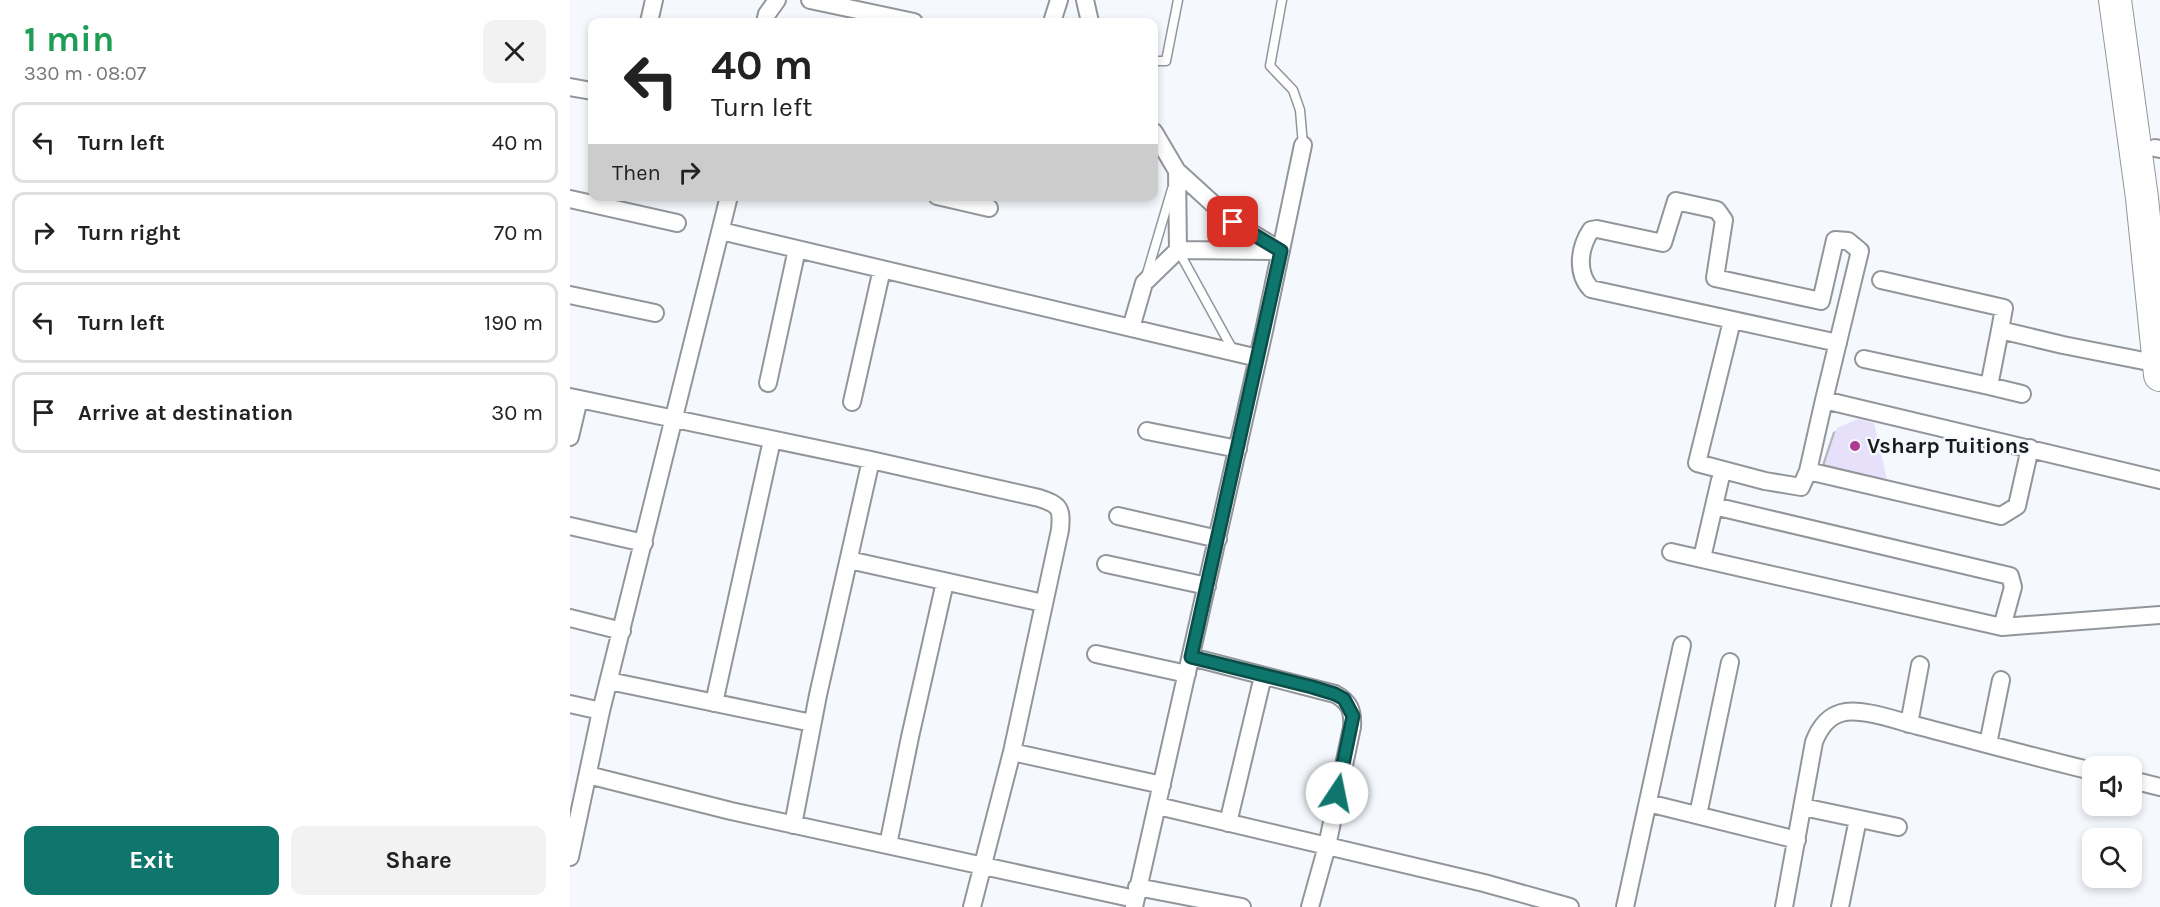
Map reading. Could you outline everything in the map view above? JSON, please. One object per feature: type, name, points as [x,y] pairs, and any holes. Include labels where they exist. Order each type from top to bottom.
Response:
[{"type":"highway","points":[[2115,0],[2142,198],[2159,370]]},
{"type":"highway","points":[[2136,0],[2158,148],[2160,194]]},
{"type":"street","points":[[650,18],[654,0]]},
{"type":"street","points":[[766,18],[777,0]]},
{"type":"street","points":[[810,0],[895,18]]},
{"type":"street","points":[[1053,18],[1059,0]]},
{"type":"street","points":[[1085,0],[1089,18]]},
{"type":"street","points":[[570,87],[588,91]]},
{"type":"street","points":[[1158,139],[1177,171],[1233,222],[1281,251]]},
{"type":"street","points":[[1136,898],[1238,449],[1303,145]]},
{"type":"street","points":[[1177,171],[1178,250]]},
{"type":"street","points":[[570,199],[588,201]]},
{"type":"street","points":[[570,857],[575,803],[588,775],[601,711],[728,201]]},
{"type":"street","points":[[959,201],[989,208]]},
{"type":"street","points":[[1732,321],[1697,463],[1765,481],[1801,487],[1808,471],[1860,251],[1848,241],[1835,240],[1821,301],[1715,278],[1724,220],[1716,210],[1676,201],[1663,243],[1597,229],[1591,230],[1586,237],[1580,267],[1582,276],[1591,289],[1838,343]]},
{"type":"street","points":[[604,202],[677,224]]},
{"type":"street","points":[[721,231],[1258,358]]},
{"type":"street","points":[[768,383],[797,249]]},
{"type":"street","points":[[1131,328],[1144,283],[1178,250],[1281,251]]},
{"type":"street","points":[[852,402],[882,269]]},
{"type":"street","points":[[1881,280],[2004,308],[1989,386]]},
{"type":"street","points":[[570,295],[656,313]]},
{"type":"street","points":[[2000,330],[2159,370]]},
{"type":"street","points":[[1864,359],[2022,394]]},
{"type":"street","points":[[570,437],[574,398],[871,460],[1039,498],[1059,507],[1060,530],[1012,752],[972,907]]},
{"type":"street","points":[[1824,400],[2160,480]]},
{"type":"street","points":[[1147,430],[1238,449]]},
{"type":"street","points":[[714,703],[772,440]]},
{"type":"street","points":[[1808,471],[2001,516],[2017,506],[2030,448]]},
{"type":"street","points":[[793,825],[812,723],[871,460]]},
{"type":"street","points":[[1702,558],[1720,480]]},
{"type":"street","points":[[1714,506],[2010,576],[2013,587],[2002,627]]},
{"type":"street","points":[[1118,516],[1218,539]]},
{"type":"street","points":[[570,526],[644,543]]},
{"type":"street","points":[[1671,552],[2002,627],[2160,615]]},
{"type":"street","points":[[849,560],[1043,603]]},
{"type":"street","points":[[1106,564],[1207,586]]},
{"type":"street","points":[[888,845],[945,582]]},
{"type":"street","points":[[570,618],[622,631]]},
{"type":"street","points":[[1625,907],[1682,645]]},
{"type":"street","points":[[1096,654],[1187,674]]},
{"type":"street","points":[[1191,657],[1335,694],[1350,706],[1353,716],[1352,727],[1310,907]]},
{"type":"street","points":[[1698,815],[1730,662]]},
{"type":"street","points":[[1908,724],[1920,665]]},
{"type":"street","points":[[1228,823],[1263,676]]},
{"type":"street","points":[[1988,744],[2001,680]]},
{"type":"street","points":[[609,681],[812,723]]},
{"type":"street","points":[[570,704],[601,711]]},
{"type":"street","points":[[1784,907],[1814,742],[1818,731],[1833,716],[1853,711],[2082,768]]},
{"type":"street","points":[[1012,752],[1162,785]]},
{"type":"street","points":[[588,775],[793,825],[982,867],[1136,898],[1242,907]]},
{"type":"street","points":[[2142,782],[2160,787]]},
{"type":"street","points":[[1648,803],[1797,840]]},
{"type":"street","points":[[1158,806],[1484,883],[1570,907]]},
{"type":"street","points":[[1803,807],[1898,827]]},
{"type":"street","points":[[1840,907],[1858,819]]},
{"type":"lane","points":[[1158,61],[1166,61],[1178,0]]},
{"type":"lane","points":[[1282,0],[1270,66],[1293,90],[1300,110],[1303,145]]},
{"type":"lane","points":[[1144,283],[1177,171]]},
{"type":"lane","points":[[1178,250],[1234,353]]},
{"type":"building","name":"Vsharp Tuitions","points":[[1858,419],[1874,423],[1887,479],[1825,464],[1837,428]]},
{"type":"place","name":"Vsharp Tuitions","points":[[1855,446]]},
{"type":"route","points":[[1233,222],[1281,251],[1191,657],[1312,687],[1344,699],[1350,706],[1353,716],[1337,793]]}]
